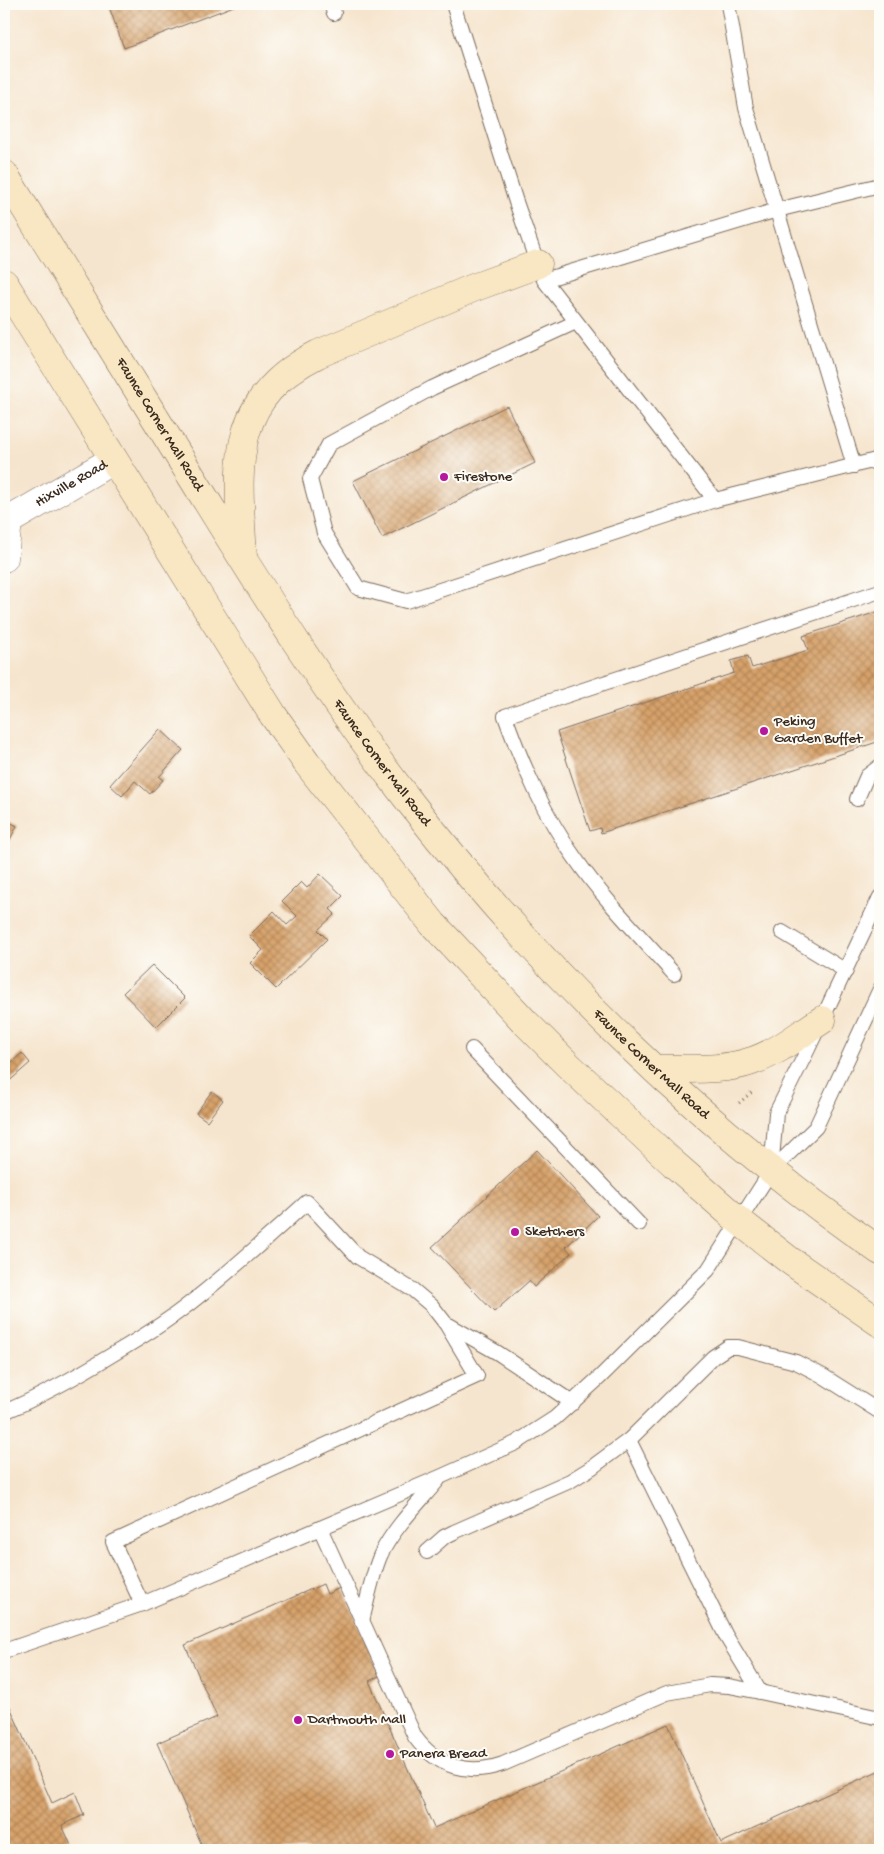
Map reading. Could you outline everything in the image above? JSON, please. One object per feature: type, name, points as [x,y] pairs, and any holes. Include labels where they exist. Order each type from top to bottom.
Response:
[{"type":"main road","name":"Faunce Corner Mall Road","points":[[4,174],[317,674],[409,801],[456,860],[506,918],[559,974],[655,1069],[771,1171],[880,1251]]},
{"type":"main road","points":[[244,560],[239,492],[242,447],[251,417],[267,392],[278,380],[303,361],[473,288],[541,272]]},
{"type":"main road","points":[[4,283],[284,731],[354,825],[434,924],[518,1015],[568,1065],[674,1164],[789,1260],[880,1323]]},
{"type":"main road","points":[[655,1069],[725,1067],[753,1061],[780,1047],[822,1020]]},
{"type":"street","name":"Hixville Road","points":[[6,520],[113,460]]},
{"type":"street","points":[[4,558],[6,520]]},
{"type":"lane","points":[[454,4],[516,202],[541,272],[576,322],[715,500]]},
{"type":"lane","points":[[728,4],[746,108],[854,466]]},
{"type":"lane","points":[[541,272],[880,185]]},
{"type":"lane","points":[[576,322],[432,388],[330,444],[310,479],[324,533],[358,588],[406,601],[715,500],[880,459]]},
{"type":"lane","points":[[674,974],[596,886],[574,857],[543,806],[529,778],[505,716],[880,591]]},
{"type":"lane","points":[[857,799],[867,776],[880,766]]},
{"type":"lane","points":[[771,1171],[776,1113],[880,897]]},
{"type":"lane","points":[[782,932],[846,971]]},
{"type":"lane","points":[[4,1651],[142,1604],[440,1478],[516,1443],[536,1431],[573,1403],[708,1270],[771,1171],[816,1127],[880,989]]},
{"type":"lane","points":[[472,1049],[639,1224]]},
{"type":"lane","points":[[4,1412],[81,1374],[150,1332],[217,1282],[307,1202],[358,1257],[413,1290],[432,1306],[446,1324],[477,1376],[113,1542],[142,1604]]},
{"type":"lane","points":[[446,1324],[498,1353],[573,1403]]},
{"type":"lane","points":[[427,1552],[454,1532],[570,1481],[604,1459],[629,1440],[713,1357],[728,1347],[748,1348],[796,1362],[823,1376],[880,1412]]},
{"type":"lane","points":[[629,1440],[726,1636],[760,1692]]},
{"type":"lane","points":[[362,1621],[376,1567],[382,1553],[399,1527],[440,1478]]},
{"type":"lane","points":[[320,1528],[415,1737],[423,1748],[447,1764],[467,1769],[488,1769],[667,1693],[710,1685],[729,1686],[760,1692],[880,1718]]},
{"type":"path","points":[[739,1103],[753,1091]]},
{"type":"building","points":[[108,4],[239,4],[124,48]]},
{"type":"building","points":[[507,406],[535,463],[382,538],[353,481]]},
{"type":"building","points":[[880,611],[880,741],[601,833],[600,828],[590,831],[557,732],[734,673],[731,661],[748,656],[752,668],[808,650],[803,636]]},
{"type":"building","points":[[160,729],[183,750],[159,777],[163,780],[150,794],[135,781],[122,796],[110,785]]},
{"type":"building","points":[[4,819],[17,826],[4,851]]},
{"type":"building","points":[[320,874],[343,896],[330,909],[335,914],[318,930],[327,939],[276,989],[250,963],[263,950],[249,936],[274,911],[287,925],[297,916],[282,901],[301,882],[307,888]]},
{"type":"building","points":[[152,965],[185,998],[156,1027],[123,993]]},
{"type":"building","points":[[22,1053],[30,1063],[5,1085],[4,1069]]},
{"type":"building","points":[[212,1091],[223,1100],[207,1121],[196,1113]]},
{"type":"building","name":"Sketchers","points":[[537,1150],[598,1216],[566,1247],[571,1253],[534,1287],[529,1281],[494,1312],[432,1247]]},
{"type":"building","name":"Dartmouth Mall","points":[[323,1584],[327,1594],[342,1587],[381,1675],[369,1681],[434,1828],[668,1724],[721,1843],[880,1770],[880,1850],[204,1850],[157,1743],[217,1717],[185,1645]]},
{"type":"building","points":[[4,1693],[52,1803],[75,1792],[84,1815],[62,1825],[73,1850],[4,1850]]},
{"type":"place","name":"Firestone","points":[[444,477]]},
{"type":"place","name":"Peking Garden Buffet","points":[[764,731]]},
{"type":"place","name":"Sketchers","points":[[515,1232]]},
{"type":"place","name":"Dartmouth Mall","points":[[298,1720]]},
{"type":"place","name":"Panera Bread","points":[[390,1754]]}]
